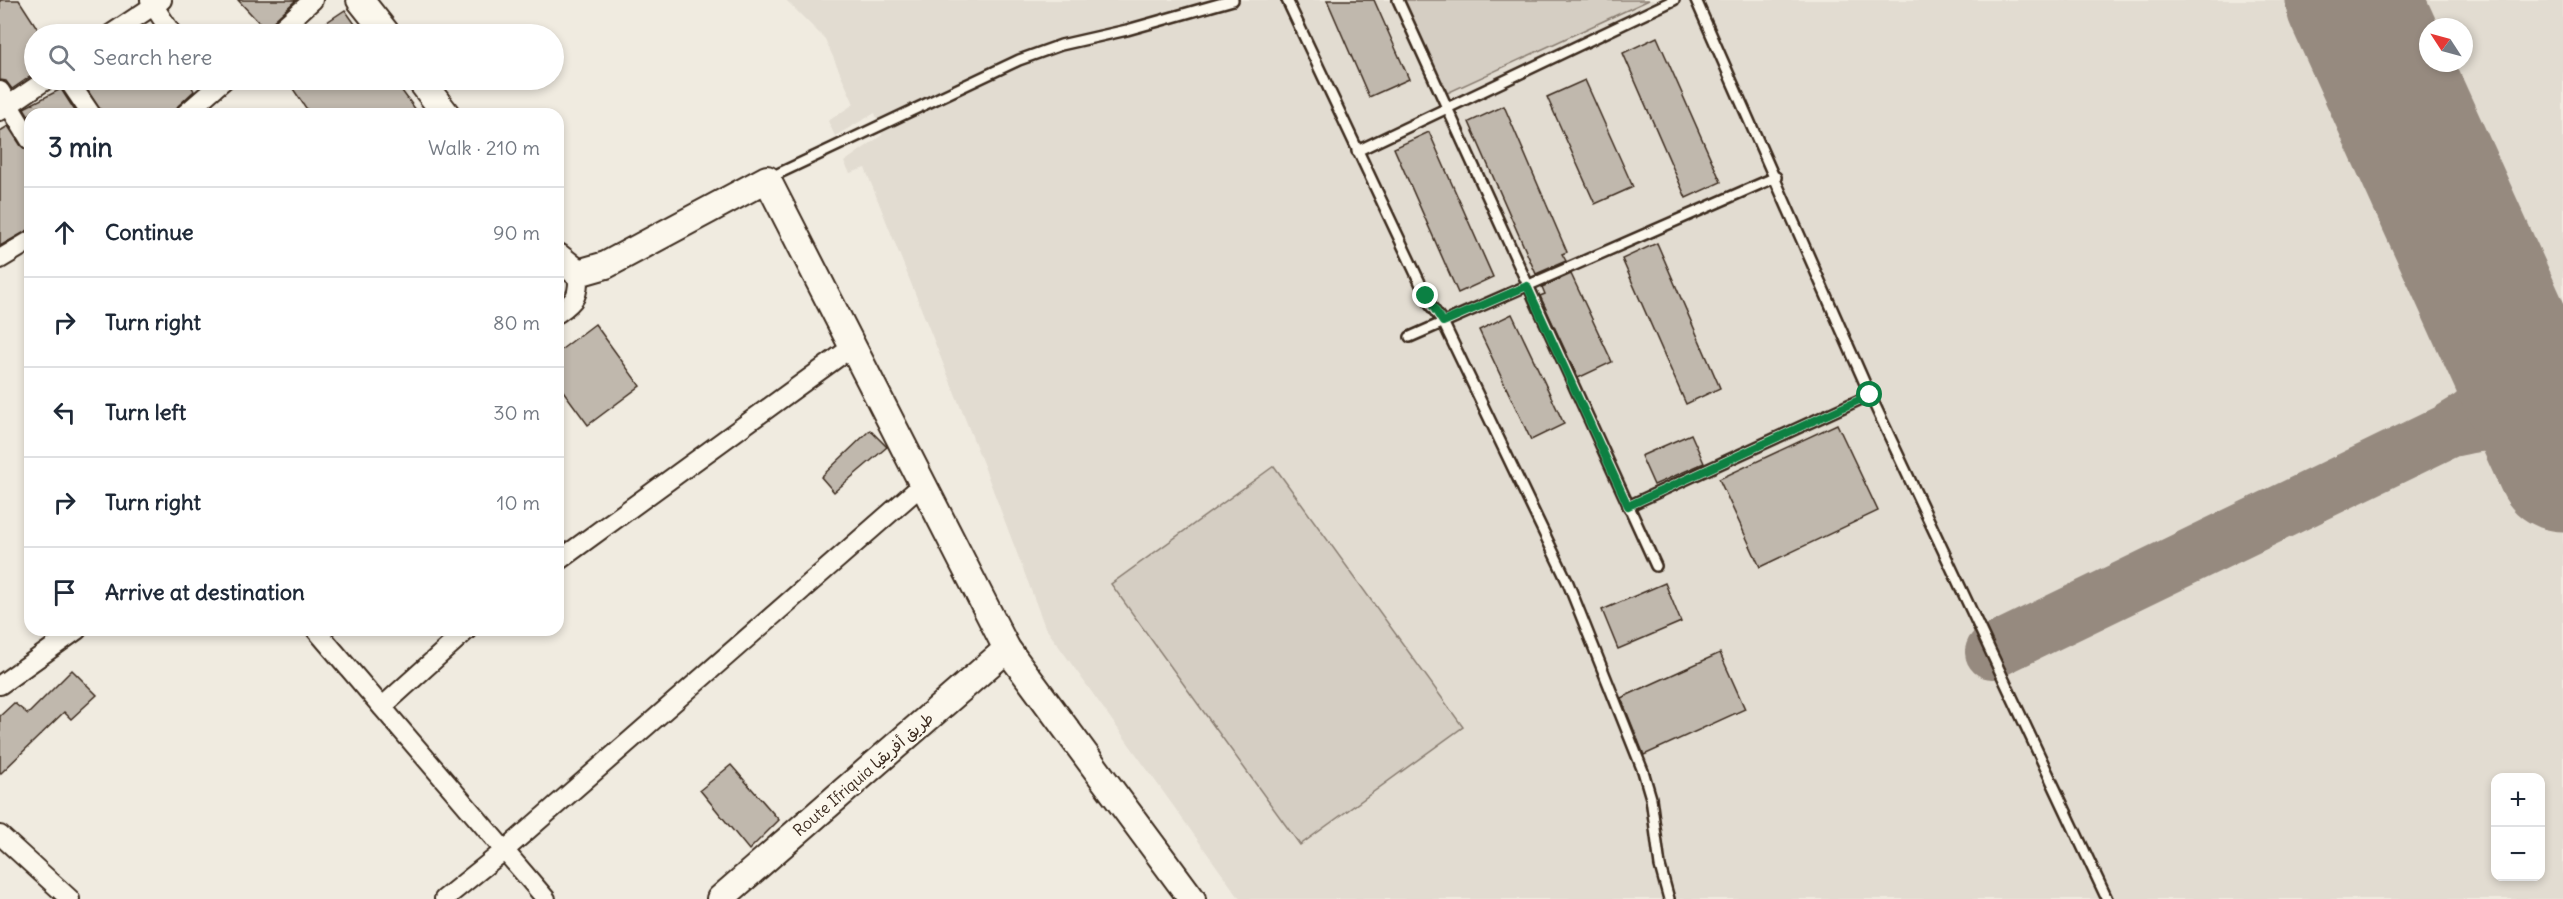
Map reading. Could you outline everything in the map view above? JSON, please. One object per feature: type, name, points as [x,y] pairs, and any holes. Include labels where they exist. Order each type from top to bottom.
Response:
[{"type":"street","points":[[286,24],[313,0]]},
{"type":"street","points":[[360,0],[379,24]]},
{"type":"street","points":[[125,24],[155,2],[167,24]]},
{"type":"street","points":[[24,132],[3,102],[26,90]]},
{"type":"street","points":[[75,90],[87,108]]},
{"type":"street","points":[[189,108],[202,90]]},
{"type":"street","points":[[428,90],[441,108]]},
{"type":"street","points":[[578,273],[606,265],[767,179],[1007,649],[1192,899]]},
{"type":"street","points":[[0,259],[24,245]]},
{"type":"street","points":[[564,262],[578,273],[579,289],[573,303],[564,309]]},
{"type":"street","points":[[564,557],[852,347]]},
{"type":"street","points":[[444,899],[505,850],[922,485]]},
{"type":"street","points":[[0,685],[69,636]]},
{"type":"street","points":[[321,636],[546,899]]},
{"type":"street","points":[[382,706],[460,636]]},
{"type":"street","name":"Route Ifriquia طريق أفريقيا","points":[[720,899],[1007,649]]},
{"type":"street","points":[[0,835],[70,899]]},
{"type":"lane","points":[[767,179],[1019,60],[1061,45],[1127,30],[1233,0]]},
{"type":"lane","points":[[1287,0],[1431,306],[1443,322],[1568,583],[1643,771],[1652,806],[1660,866],[1669,899]]},
{"type":"lane","points":[[1398,0],[1656,566]]},
{"type":"lane","points":[[1357,151],[1674,0]]},
{"type":"lane","points":[[1696,0],[1776,177],[1870,395],[2106,899]]},
{"type":"lane","points":[[1410,337],[1776,177]]},
{"type":"lane","points":[[1628,506],[1870,395]]},
{"type":"shaded area","points":[[786,0],[2563,0],[2563,899],[1240,899],[1045,627],[982,461],[865,168],[850,173],[844,162],[882,135],[875,113],[835,136],[828,121],[854,104],[825,39]]},
{"type":"shaded area","points":[[1400,0],[1649,0],[1443,95]]},
{"type":"shaded area","points":[[1274,466],[1463,727],[1300,845],[1111,584]]},
{"type":"building","points":[[0,0],[19,0],[35,24],[24,24],[24,81],[12,89],[6,81],[0,80]]},
{"type":"building","points":[[238,0],[296,0],[270,24],[260,24]]},
{"type":"building","points":[[1327,0],[1374,0],[1409,79],[1369,97]]},
{"type":"building","points":[[345,10],[355,24],[324,24]]},
{"type":"building","points":[[1657,37],[1721,182],[1686,198],[1623,53]]},
{"type":"building","points":[[1585,80],[1633,187],[1595,204],[1547,97]]},
{"type":"building","points":[[62,90],[73,108],[24,108]]},
{"type":"building","points":[[87,90],[194,91],[177,108],[98,108]]},
{"type":"building","points":[[294,90],[401,90],[415,108],[306,108]]},
{"type":"building","points":[[1504,106],[1567,252],[1562,254],[1566,261],[1536,274],[1469,122]]},
{"type":"building","points":[[8,126],[24,148],[24,232],[0,246],[0,131]]},
{"type":"building","points":[[1429,132],[1493,277],[1458,293],[1394,148]]},
{"type":"building","points":[[1657,243],[1720,388],[1686,404],[1622,259]]},
{"type":"building","points":[[1571,274],[1612,362],[1578,378],[1540,296],[1545,294],[1542,287]]},
{"type":"building","points":[[1512,314],[1564,424],[1531,440],[1479,330]]},
{"type":"building","points":[[595,324],[640,386],[588,425],[564,392],[564,347]]},
{"type":"building","points":[[1837,424],[1878,511],[1760,567],[1719,479]]},
{"type":"building","points":[[870,430],[887,447],[834,492],[821,477]]},
{"type":"building","points":[[1691,434],[1704,463],[1654,485],[1641,456]]},
{"type":"building","points":[[1665,583],[1681,622],[1618,649],[1602,610]]},
{"type":"building","points":[[1720,653],[1745,709],[1644,755],[1621,698]]},
{"type":"building","points":[[72,670],[97,695],[71,719],[64,712],[0,774],[0,716],[14,703],[28,714]]},
{"type":"building","points":[[731,765],[779,820],[749,850],[700,790]]},
{"type":"taxiway","points":[[2450,430],[2477,411],[2490,389],[2495,365],[2494,313]]},
{"type":"taxiway","points":[[1992,652],[2450,430],[2492,425],[2515,432],[2533,443],[2563,477]]},
{"type":"runway","points":[[2353,0],[2563,464]]},
{"type":"route","points":[[1426,296],[1443,322],[1527,286],[1628,506],[1870,395]]}]
